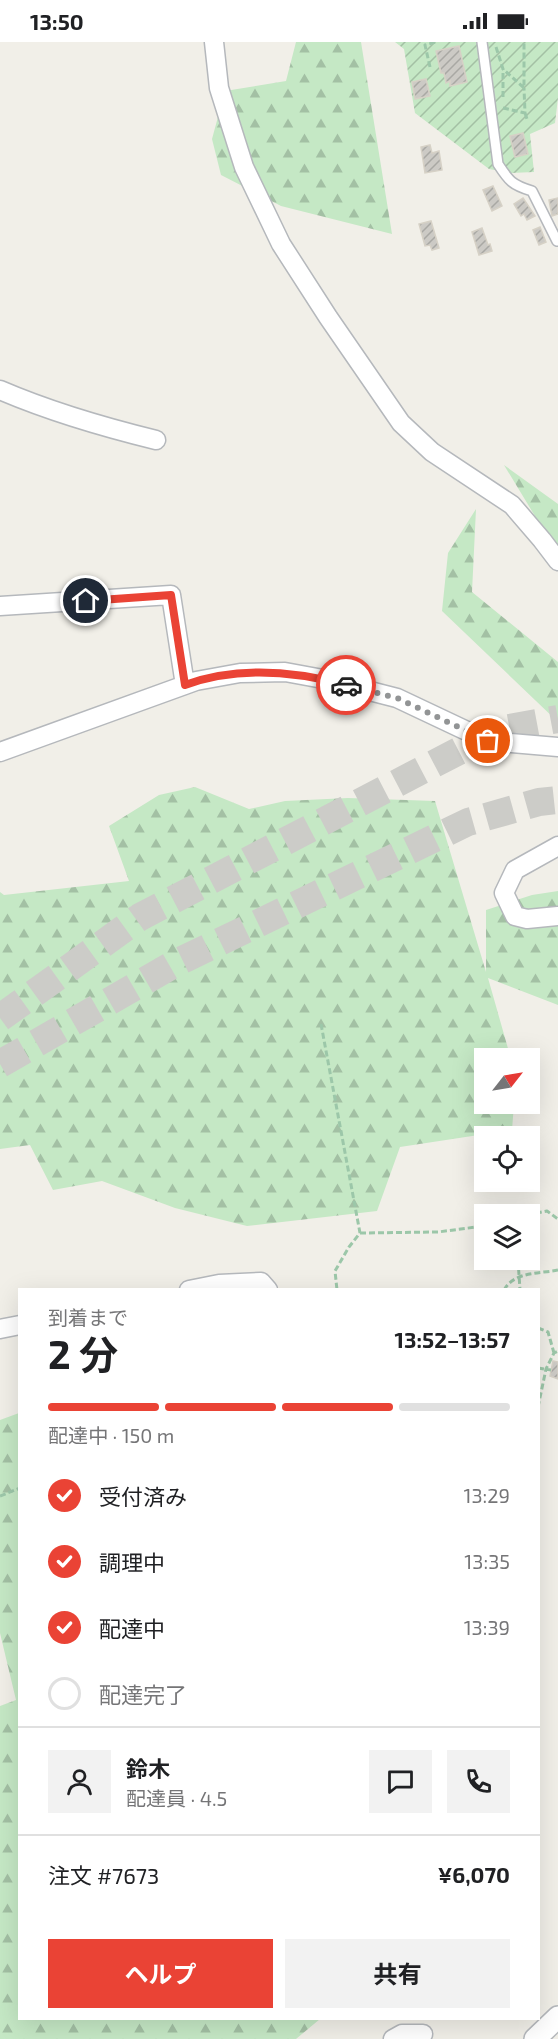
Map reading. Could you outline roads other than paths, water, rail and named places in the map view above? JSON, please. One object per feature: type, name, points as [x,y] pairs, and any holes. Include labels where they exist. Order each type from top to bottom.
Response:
[{"type":"street","points":[[214,42],[219,88],[244,167],[281,244],[328,317],[401,423],[432,452],[512,505],[558,561]]},
{"type":"street","points":[[0,390],[35,405],[101,427],[156,440]]},
{"type":"street","points":[[0,606],[171,595],[185,685]]},
{"type":"street","points":[[0,752],[196,681],[240,673],[285,672],[397,698],[488,741],[558,747]]},
{"type":"street","points":[[558,846],[515,870],[504,893],[514,916],[527,919],[558,916]]},
{"type":"street","points":[[199,1288],[219,1284],[261,1282],[266,1288]]},
{"type":"street","points":[[0,1329],[18,1325]]},
{"type":"street","points":[[536,2039],[558,2018]]},
{"type":"street","points":[[393,2039],[402,2034],[422,2031]]},
{"type":"lane","points":[[482,42],[498,164],[515,186],[532,191],[557,241]]},
{"type":"tunnel","points":[[0,1018],[140,917],[499,730],[558,719]]},
{"type":"tunnel","points":[[0,1064],[176,963],[468,822],[539,802],[558,800]]}]
